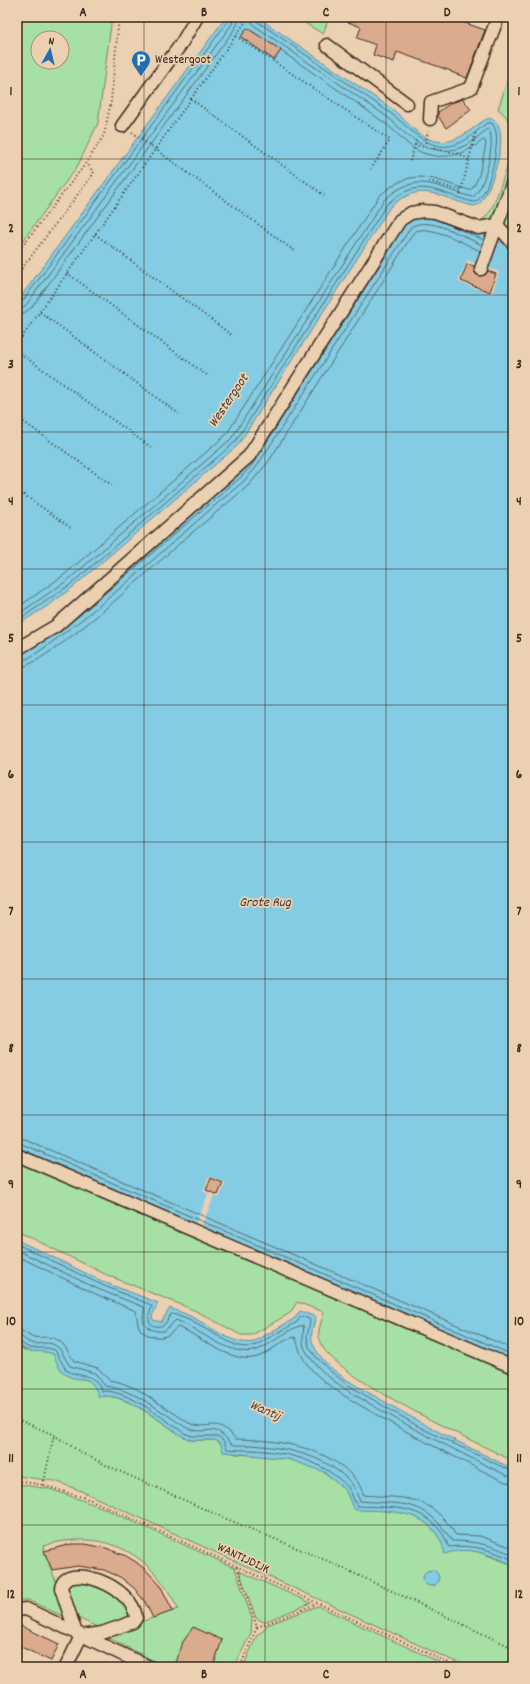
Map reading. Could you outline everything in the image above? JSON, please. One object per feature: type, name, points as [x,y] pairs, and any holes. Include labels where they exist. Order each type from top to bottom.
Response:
[{"type":"street","points":[[122,126],[181,44],[197,17]]},
{"type":"street","points":[[430,119],[430,102],[471,88],[498,17]]},
{"type":"street","points":[[327,45],[407,104]]},
{"type":"street","points":[[481,269],[513,181]]},
{"type":"street","points":[[17,649],[56,626],[249,456],[400,220],[411,213],[423,211],[441,214],[478,228],[497,225]]},
{"type":"street","points":[[497,225],[513,243]]},
{"type":"street","points":[[17,1155],[513,1367]]},
{"type":"street","points":[[66,1667],[78,1634],[61,1588],[62,1583],[65,1580],[79,1577],[105,1583],[119,1591],[136,1610],[136,1618],[133,1622],[102,1633],[78,1634]]},
{"type":"street","points":[[17,1610],[26,1609],[149,1667]]},
{"type":"path","points":[[17,253],[86,162],[104,135],[111,101],[119,17]]},
{"type":"path","points":[[17,344],[249,17]]},
{"type":"path","points":[[236,36],[390,140],[371,169]]},
{"type":"path","points":[[191,100],[325,196]]},
{"type":"path","points":[[425,147],[430,119]]},
{"type":"path","points":[[460,195],[476,132]]},
{"type":"path","points":[[133,133],[296,252]]},
{"type":"path","points":[[410,162],[417,137]]},
{"type":"path","points":[[415,145],[460,154],[469,160]]},
{"type":"path","points":[[17,275],[94,172],[86,162]]},
{"type":"path","points":[[429,181],[461,190]]},
{"type":"path","points":[[96,234],[233,336]]},
{"type":"path","points":[[67,273],[208,376]]},
{"type":"path","points":[[40,312],[179,414]]},
{"type":"path","points":[[17,351],[152,448]]},
{"type":"path","points":[[17,417],[112,486]]},
{"type":"path","points":[[17,490],[70,527]]},
{"type":"path","points":[[17,1419],[54,1435],[82,1453],[108,1466],[222,1517],[328,1561],[513,1648]]},
{"type":"path","points":[[43,1485],[54,1435]]},
{"type":"path","name":"WANTIJDIJK","points":[[17,1481],[43,1485],[90,1500],[458,1667]]},
{"type":"path","points":[[237,1567],[257,1627],[240,1667]]},
{"type":"path","points":[[257,1627],[317,1604]]},
{"type":"green space","points":[[17,17],[112,17],[98,123],[78,165],[17,249]]},
{"type":"green space","points":[[295,17],[329,17],[323,34]]},
{"type":"green space","points":[[513,64],[513,166],[495,217],[478,224],[491,210],[510,155],[512,134],[510,125],[506,116],[498,109]]},
{"type":"green space","points":[[513,197],[513,241],[502,231]]},
{"type":"green space","points":[[17,1158],[513,1370],[513,1461],[408,1408],[350,1373],[331,1356],[320,1342],[319,1331],[324,1312],[297,1302],[290,1313],[252,1335],[241,1335],[194,1310],[107,1275],[17,1231]]},
{"type":"green space","points":[[17,1343],[24,1350],[48,1352],[53,1354],[69,1376],[91,1381],[99,1397],[108,1396],[119,1398],[130,1403],[142,1409],[182,1436],[191,1440],[216,1440],[235,1454],[288,1459],[308,1465],[324,1472],[346,1491],[353,1507],[405,1513],[416,1517],[427,1524],[436,1533],[443,1545],[455,1550],[464,1549],[476,1551],[513,1565],[513,1667],[467,1667],[79,1490],[55,1481],[17,1476]]},
{"type":"green space","points":[[17,1484],[50,1489],[101,1507],[235,1568],[252,1619],[251,1633],[234,1667],[166,1667],[105,1636],[106,1634],[178,1609],[167,1589],[155,1573],[140,1559],[124,1549],[106,1543],[86,1540],[65,1541],[43,1546],[69,1619],[28,1600],[17,1600]]},
{"type":"green space","points":[[239,1571],[311,1603],[264,1622],[256,1618]]},
{"type":"green space","points":[[74,1582],[102,1587],[109,1591],[121,1601],[133,1617],[103,1630],[74,1616],[66,1586]]},
{"type":"green space","points":[[318,1606],[450,1667],[243,1667],[257,1635],[263,1631],[267,1625]]},
{"type":"water","name":"Westergoot","points":[[226,17],[257,17],[392,109],[414,129],[429,139],[440,142],[450,141],[460,137],[487,119],[492,119],[498,125],[500,134],[498,161],[494,175],[489,188],[478,205],[473,206],[440,195],[421,192],[401,199],[390,207],[238,445],[73,587],[49,605],[17,625],[17,302]]},
{"type":"water","name":"Grote Rug","points":[[417,215],[446,219],[513,247],[513,1365],[17,1152],[17,654],[239,474],[249,463],[400,225]]},
{"type":"water","name":"Wantij","points":[[17,1240],[104,1282],[158,1303],[152,1316],[153,1320],[161,1322],[170,1308],[198,1320],[229,1338],[237,1341],[254,1342],[295,1318],[300,1311],[316,1317],[312,1332],[314,1346],[326,1363],[343,1377],[413,1418],[513,1469],[513,1565],[480,1552],[454,1551],[445,1554],[440,1539],[432,1528],[422,1521],[398,1512],[356,1510],[353,1508],[346,1491],[324,1472],[288,1459],[223,1452],[221,1444],[216,1440],[191,1440],[182,1436],[131,1403],[109,1396],[99,1397],[95,1388],[87,1380],[69,1377],[64,1373],[53,1354],[48,1352],[26,1350],[17,1343]]},
{"type":"water","points":[[431,1570],[437,1572],[439,1578],[437,1584],[431,1586],[425,1584],[423,1578],[425,1572]]},
{"type":"pier","points":[[467,260],[499,272],[492,294],[458,282]]},
{"type":"pier","points":[[209,1176],[226,1183],[219,1198],[214,1196],[200,1230],[194,1228],[208,1194],[203,1191]]},
{"type":"building","points":[[338,17],[467,17],[465,23],[485,30],[467,78],[397,52],[394,62],[373,55],[376,45],[357,38],[361,27]]},
{"type":"building","points":[[247,28],[281,50],[274,60],[241,37]]},
{"type":"building","points":[[463,99],[471,110],[446,128],[438,116],[438,112],[451,103]]},
{"type":"building","points":[[467,264],[474,266],[475,273],[479,276],[485,275],[488,271],[496,274],[490,292],[461,281]]},
{"type":"building","points":[[211,1178],[223,1183],[218,1195],[206,1190]]},
{"type":"building","points":[[71,1544],[85,1544],[106,1548],[126,1556],[136,1562],[160,1585],[173,1611],[153,1618],[145,1602],[134,1588],[120,1577],[104,1570],[78,1566],[52,1570],[44,1551]]},
{"type":"building","points":[[17,1624],[59,1644],[51,1661],[17,1645]]},
{"type":"building","points":[[193,1627],[222,1640],[213,1667],[175,1667],[181,1645]]},
{"type":"place","name":"Westergoot","points":[[141,77]]}]
